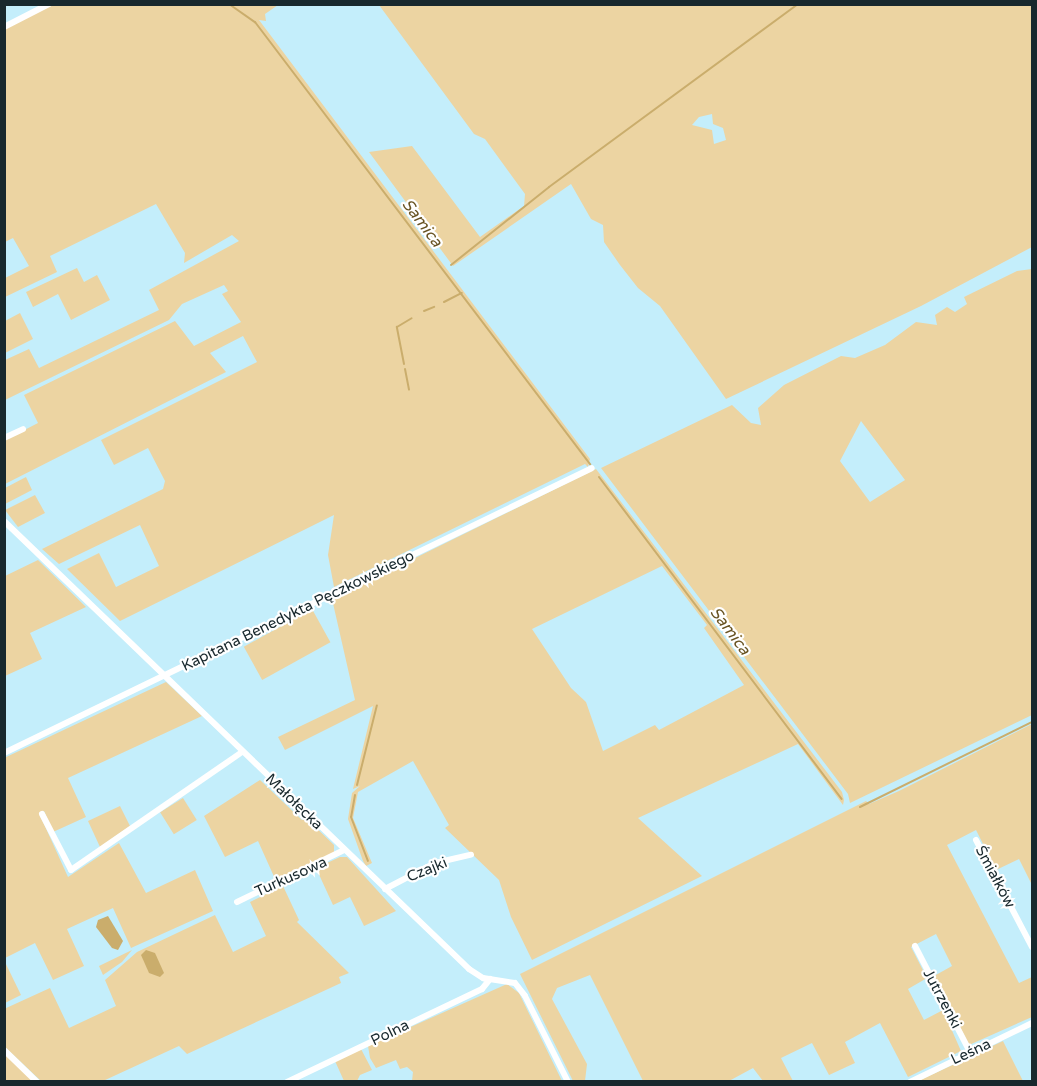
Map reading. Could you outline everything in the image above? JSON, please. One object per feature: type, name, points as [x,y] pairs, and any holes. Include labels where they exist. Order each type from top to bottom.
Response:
[{"type":"street","points":[[4,27],[49,4]]},
{"type":"street","points":[[4,438],[23,429]]},
{"type":"street","name":"Kapitana Benedykta Pęczkowskiego","points":[[4,753],[166,677],[592,468]]},
{"type":"street","name":"Małołęcka","points":[[4,521],[469,969],[490,979],[511,981],[523,992],[568,1082]]},
{"type":"street","points":[[42,814],[71,870],[242,752]]},
{"type":"street","name":"Śmiałków","points":[[976,840],[1032,946]]},
{"type":"street","name":"Turkusowa","points":[[237,902],[344,850]]},
{"type":"street","name":"Czajki","points":[[385,889],[435,863],[471,855]]},
{"type":"street","name":"Jutrzenki","points":[[915,946],[970,1052]]},
{"type":"street","name":"Polna","points":[[287,1082],[482,989],[490,979]]},
{"type":"street","name":"Leśna","points":[[910,1082],[1032,1023]]},
{"type":"street","points":[[4,1050],[37,1082]]},
{"type":"shaded area","points":[[52,5],[278,5],[265,14],[266,21],[259,20],[590,459],[588,467],[585,464],[334,587],[328,555],[334,515],[120,621],[67,569],[99,553],[116,587],[159,566],[140,525],[59,564],[42,549],[163,489],[165,481],[148,448],[114,465],[101,440],[257,362],[243,336],[210,353],[226,372],[5,484],[5,440],[38,423],[24,395],[175,321],[194,346],[241,322],[222,294],[228,291],[224,285],[182,304],[169,320],[5,400],[5,360],[29,349],[39,368],[159,310],[149,290],[239,241],[232,235],[184,263],[185,253],[156,204],[50,256],[57,272],[5,297],[5,278],[29,266],[13,238],[5,242],[5,28]]},
{"type":"shaded area","points":[[379,5],[1032,5],[1032,247],[921,306],[726,399],[660,306],[638,288],[620,265],[604,242],[603,225],[591,219],[571,184],[453,266],[369,152],[412,146],[480,237],[524,206],[525,194],[485,139],[474,134]],"holes":[[[712,114],[713,124],[723,128],[726,140],[714,144],[712,130],[692,125],[699,117]]]},
{"type":"shaded area","points":[[77,268],[84,282],[97,275],[110,300],[71,320],[58,294],[33,307],[26,292]]},
{"type":"shaded area","points":[[1032,269],[1032,715],[850,803],[848,794],[601,468],[732,405],[751,423],[761,425],[758,408],[784,385],[841,356],[855,358],[885,345],[916,322],[937,325],[935,315],[947,307],[955,312],[967,304],[964,297],[1017,271]],"holes":[[[861,421],[905,480],[870,502],[840,461]]]},
{"type":"shaded area","points":[[20,313],[33,339],[5,353],[5,321]]},
{"type":"shaded area","points":[[596,469],[842,792],[843,805],[798,744],[638,818],[702,876],[532,960],[511,917],[499,880],[445,828],[449,825],[413,761],[358,792],[353,818],[372,863],[366,866],[348,819],[352,793],[360,786],[353,789],[373,706],[285,750],[278,737],[355,700],[332,599]],"holes":[[[662,566],[707,625],[704,628],[744,685],[659,730],[655,725],[603,751],[586,702],[571,688],[532,629]]]},
{"type":"shaded area","points":[[26,477],[32,490],[5,504],[5,488]]},
{"type":"shaded area","points":[[35,495],[45,513],[18,527],[5,510]]},
{"type":"shaded area","points":[[38,560],[86,607],[30,633],[42,659],[5,676],[5,576]]},
{"type":"shaded area","points":[[312,609],[330,642],[262,680],[244,647]]},
{"type":"shaded area","points":[[166,682],[202,716],[68,778],[86,817],[53,832],[44,811],[39,813],[68,877],[119,843],[146,893],[195,870],[213,911],[131,948],[113,908],[67,929],[84,966],[53,980],[35,943],[5,958],[4,758]]},
{"type":"shaded area","points":[[1032,724],[1032,885],[1019,859],[996,870],[976,830],[947,845],[1019,983],[1032,977],[1032,1017],[969,1045],[934,976],[952,966],[936,934],[911,947],[927,978],[908,989],[924,1020],[943,1010],[961,1051],[908,1077],[880,1023],[845,1042],[855,1063],[829,1075],[812,1043],[781,1058],[793,1081],[763,1081],[753,1068],[729,1081],[643,1081],[590,975],[557,988],[552,999],[587,1064],[585,1081],[573,1081],[520,974],[866,801],[869,804],[899,791]]},
{"type":"shaded area","points":[[260,780],[302,820],[306,818],[334,845],[334,853],[276,881],[258,841],[225,857],[204,816]]},
{"type":"shaded area","points":[[183,798],[197,820],[174,834],[160,812]]},
{"type":"shaded area","points":[[120,806],[130,826],[100,847],[88,821]]},
{"type":"shaded area","points":[[340,857],[347,857],[396,911],[364,926],[350,897],[333,905],[316,868]]},
{"type":"shaded area","points":[[283,886],[299,920],[297,922],[349,973],[339,977],[341,983],[187,1054],[179,1046],[103,1081],[41,1081],[5,1047],[4,1009],[50,988],[69,1028],[116,1006],[105,980],[137,952],[215,915],[233,952],[266,936],[250,902]]},
{"type":"shaded area","points":[[108,916],[123,941],[118,950],[112,948],[96,927],[98,920]]},
{"type":"shaded area","points":[[132,950],[122,962],[103,975],[99,966]]},
{"type":"shaded area","points":[[146,950],[155,953],[164,973],[160,977],[149,973],[141,955]]},
{"type":"shaded area","points":[[4,960],[21,995],[5,1003],[4,1003]]},
{"type":"shaded area","points":[[507,984],[519,993],[562,1081],[412,1081],[413,1072],[407,1067],[400,1069],[396,1060],[376,1068],[370,1058],[368,1046]]},
{"type":"shaded area","points":[[1003,1041],[1023,1081],[918,1081],[961,1061]]},
{"type":"shaded area","points":[[361,1049],[372,1070],[360,1075],[357,1081],[344,1081],[335,1061]]},
{"type":"shaded area","points":[[5,1054],[34,1081],[5,1081]]},
{"type":"waterway","name":"Samica","points":[[229,4],[255,22],[590,464]]},
{"type":"waterway","points":[[451,265],[549,187],[798,4]]},
{"type":"waterway","points":[[444,302],[462,293]]},
{"type":"waterway","points":[[424,311],[434,307]]},
{"type":"waterway","points":[[404,364],[397,327],[412,318]]},
{"type":"waterway","points":[[405,369],[409,390]]},
{"type":"waterway","name":"Samica","points":[[599,477],[842,799]]},
{"type":"waterway","points":[[357,785],[377,705]]},
{"type":"waterway","name":"Samica","points":[[860,807],[1032,722]]},
{"type":"waterway","points":[[355,795],[351,817],[368,861]]}]
